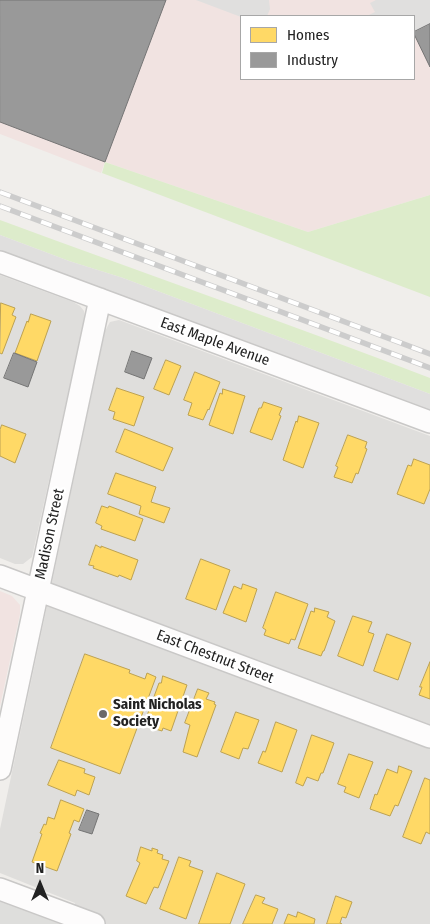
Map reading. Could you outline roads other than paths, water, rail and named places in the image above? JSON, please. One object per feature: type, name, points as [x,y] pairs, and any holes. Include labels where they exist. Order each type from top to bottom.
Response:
[{"type":"street","name":"East Maple Avenue","points":[[0,262],[430,422]]},
{"type":"street","name":"Madison Street","points":[[0,769],[100,299]]},
{"type":"street","name":"East Chestnut Street","points":[[0,576],[430,737]]},
{"type":"street","points":[[0,889],[94,924]]},
{"type":"railway","points":[[0,192],[430,354]]},
{"type":"railway","points":[[0,206],[430,368]]},
{"type":"place","name":"Saint Nicholas Society","points":[[103,714]]}]
